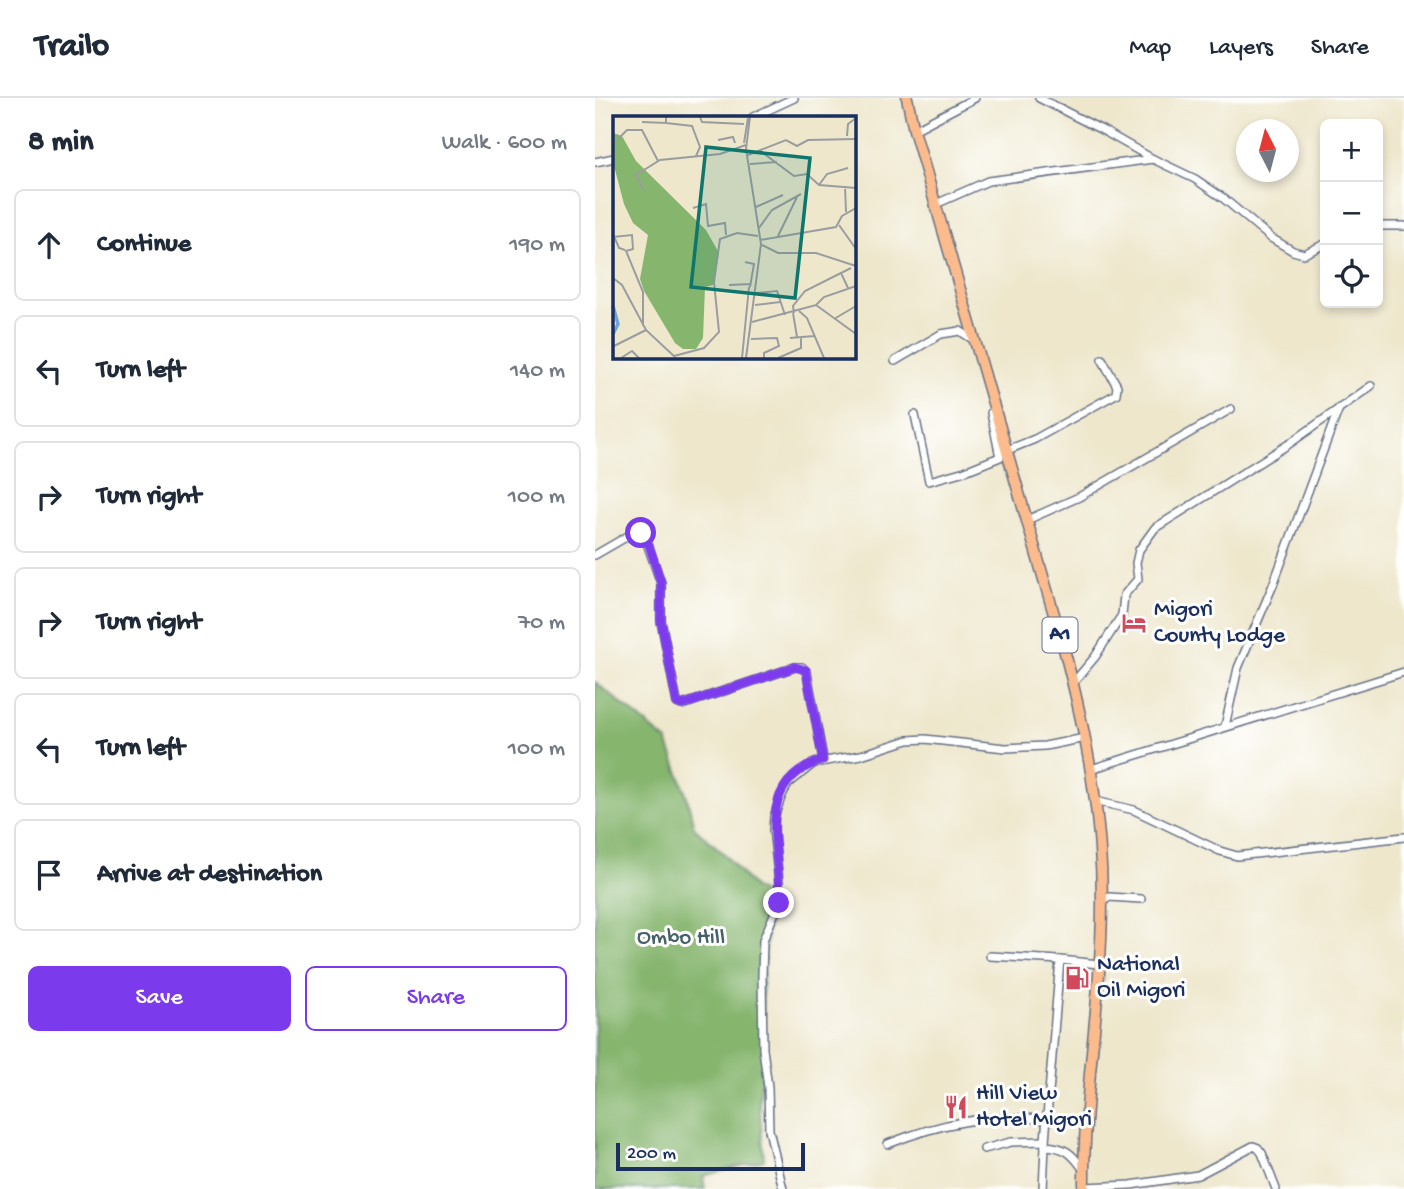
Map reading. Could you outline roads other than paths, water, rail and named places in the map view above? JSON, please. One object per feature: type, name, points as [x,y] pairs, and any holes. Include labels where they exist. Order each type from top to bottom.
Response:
[{"type":"highway","name":"A1","points":[[907,98],[1005,452],[1073,683],[1086,738],[1095,801],[1102,902],[1089,1065],[1084,1188]]},
{"type":"street","points":[[755,116],[794,98]]},
{"type":"street","points":[[914,130],[975,98]]},
{"type":"street","points":[[1038,98],[1211,188],[1259,229],[1293,251],[1310,252],[1323,245]]},
{"type":"street","points":[[595,162],[613,158]]},
{"type":"street","points":[[936,204],[988,181],[1153,159]]},
{"type":"street","points":[[1383,226],[1404,226]]},
{"type":"street","points":[[895,361],[941,334],[960,331],[976,341],[1000,457],[929,481],[915,415]]},
{"type":"street","points":[[1005,452],[1035,439],[1116,394],[1117,386],[1102,359]]},
{"type":"street","points":[[1073,683],[1095,657],[1123,613],[1124,595],[1138,579],[1136,563],[1139,550],[1155,528],[1289,444],[1371,386]]},
{"type":"street","points":[[1225,726],[1238,668],[1273,585],[1339,408]]},
{"type":"street","points":[[1027,520],[1061,507],[1231,409]]},
{"type":"street","points":[[595,555],[633,533],[639,532],[645,537],[662,589],[661,621],[677,703],[682,705],[795,667],[802,667],[807,673],[823,760]]},
{"type":"street","points":[[1091,769],[1404,672]]},
{"type":"street","points":[[783,1189],[769,1130],[762,1024],[763,940],[777,909],[779,892],[773,829],[778,805],[788,784],[806,768],[823,760],[862,755],[915,739],[1005,748],[1045,746],[1086,738]]},
{"type":"street","points":[[1095,801],[1134,810],[1220,851],[1237,856],[1404,837]]},
{"type":"street","points":[[1102,902],[1109,897],[1142,899]]},
{"type":"street","points":[[990,956],[1099,964]]},
{"type":"street","points":[[1043,1189],[1060,960]]},
{"type":"street","points":[[888,1144],[933,1127],[969,1120],[1008,1117],[1047,1120]]},
{"type":"street","points":[[984,1149],[1011,1142],[1045,1144],[1068,1151],[1084,1170]]},
{"type":"street","points":[[1084,1188],[1131,1185],[1198,1175],[1253,1146],[1262,1153],[1276,1189]]},
{"type":"place","name":"Migori County Lodge","points":[[1134,623]]},
{"type":"place","name":"National Oil Migori","points":[[1077,978]]},
{"type":"place","name":"Hill View Hotel Migori","points":[[956,1107]]},
{"type":"park label","name":"Ombo Hill","points":[[681,938]]}]
